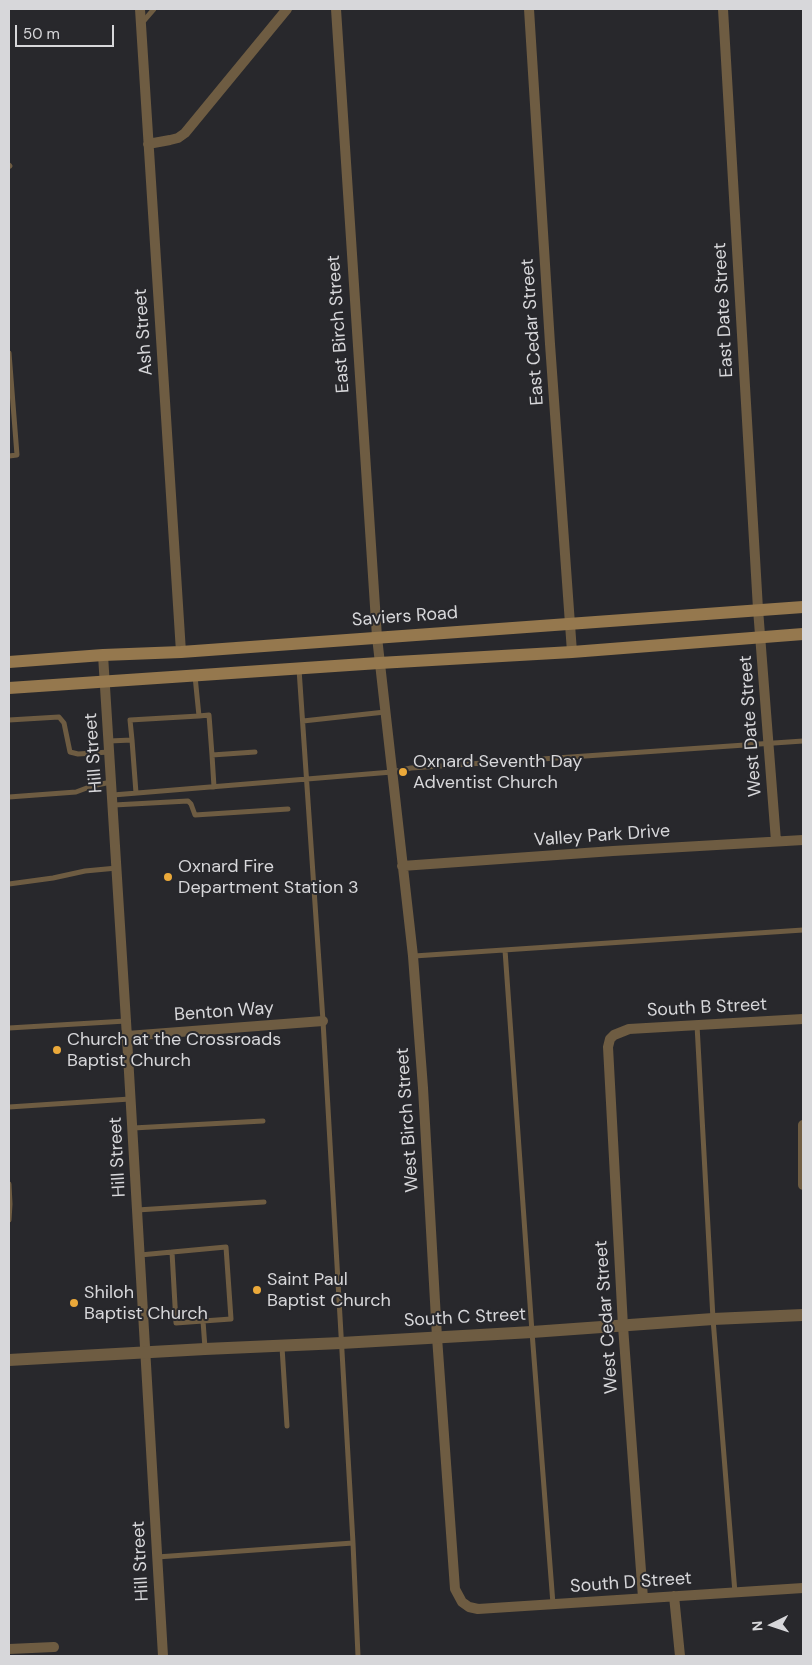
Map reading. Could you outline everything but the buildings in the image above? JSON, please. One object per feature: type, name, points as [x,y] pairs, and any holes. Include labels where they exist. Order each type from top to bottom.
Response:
[{"type":"main road","name":"Saviers Road","points":[[9,662],[103,655],[181,652],[803,606]]},
{"type":"main road","points":[[9,688],[572,652],[803,634]]},
{"type":"street","name":"Ash Street","points":[[140,9],[181,652]]},
{"type":"street","points":[[148,144],[178,138],[185,133],[287,9]]},
{"type":"street","name":"East Birch Street","points":[[336,9],[377,637]]},
{"type":"street","name":"East Cedar Street","points":[[529,9],[572,652]]},
{"type":"street","name":"East Date Street","points":[[723,9],[758,610]]},
{"type":"street","name":"West Date Street","points":[[758,610],[776,841]]},
{"type":"street","name":"West Birch Street","points":[[377,637],[413,956],[456,1588],[462,1602]]},
{"type":"street","name":"Hill Street","points":[[103,655],[133,1128],[163,1656]]},
{"type":"street","name":"Valley Park Drive","points":[[402,866],[803,840]]},
{"type":"street","name":"South B Street","points":[[614,1035],[629,1029],[803,1019]]},
{"type":"street","name":"Benton Way","points":[[127,1036],[324,1021]]},
{"type":"street","name":"West Cedar Street","points":[[614,1035],[610,1040],[608,1057],[623,1326],[643,1598]]},
{"type":"street","points":[[803,1125],[803,1185]]},
{"type":"street","name":"South C Street","points":[[9,1360],[341,1343],[803,1315]]},
{"type":"street","name":"South D Street","points":[[462,1602],[469,1607],[478,1609],[803,1588]]},
{"type":"street","points":[[674,1596],[680,1656]]},
{"type":"street","points":[[9,1649],[54,1647]]},
{"type":"lane","points":[[141,25],[154,9]]},
{"type":"lane","points":[[9,353],[17,455],[9,456]]},
{"type":"lane","points":[[299,668],[324,1021],[358,1656]]},
{"type":"lane","points":[[195,675],[199,716]]},
{"type":"lane","points":[[303,721],[384,712]]},
{"type":"lane","points":[[136,794],[130,720],[209,715],[214,787]]},
{"type":"lane","points":[[9,720],[59,717],[64,723],[70,752],[78,754],[132,740]]},
{"type":"lane","points":[[113,800],[136,794],[392,772],[412,768],[803,740]]},
{"type":"lane","points":[[212,755],[255,752]]},
{"type":"lane","points":[[9,797],[76,792],[112,782]]},
{"type":"lane","points":[[113,800],[188,801],[195,814],[288,809]]},
{"type":"lane","points":[[9,884],[85,871],[117,868]]},
{"type":"lane","points":[[413,956],[803,930]]},
{"type":"lane","points":[[505,950],[553,1604]]},
{"type":"lane","points":[[9,1028],[126,1021]]},
{"type":"lane","points":[[697,1025],[713,1319],[735,1593]]},
{"type":"lane","points":[[9,1106],[131,1099]]},
{"type":"lane","points":[[133,1128],[263,1121]]},
{"type":"lane","points":[[9,1184],[9,1220]]},
{"type":"lane","points":[[137,1210],[264,1202]]},
{"type":"lane","points":[[140,1255],[172,1252],[226,1247],[231,1319],[176,1323],[172,1252]]},
{"type":"lane","points":[[203,1321],[205,1349]]},
{"type":"lane","points":[[282,1346],[287,1426]]},
{"type":"lane","points":[[157,1557],[353,1543]]},
{"type":"place","name":"Oxnard Seventh Day Adventist Church","points":[[403,772]]},
{"type":"place","name":"Oxnard Fire Department Station 3","points":[[168,877]]},
{"type":"place","name":"Church at the Crossroads Baptist Church","points":[[57,1050]]},
{"type":"place","name":"Saint Paul Baptist Church","points":[[257,1290]]},
{"type":"place","name":"Shiloh Baptist Church","points":[[74,1303]]}]
